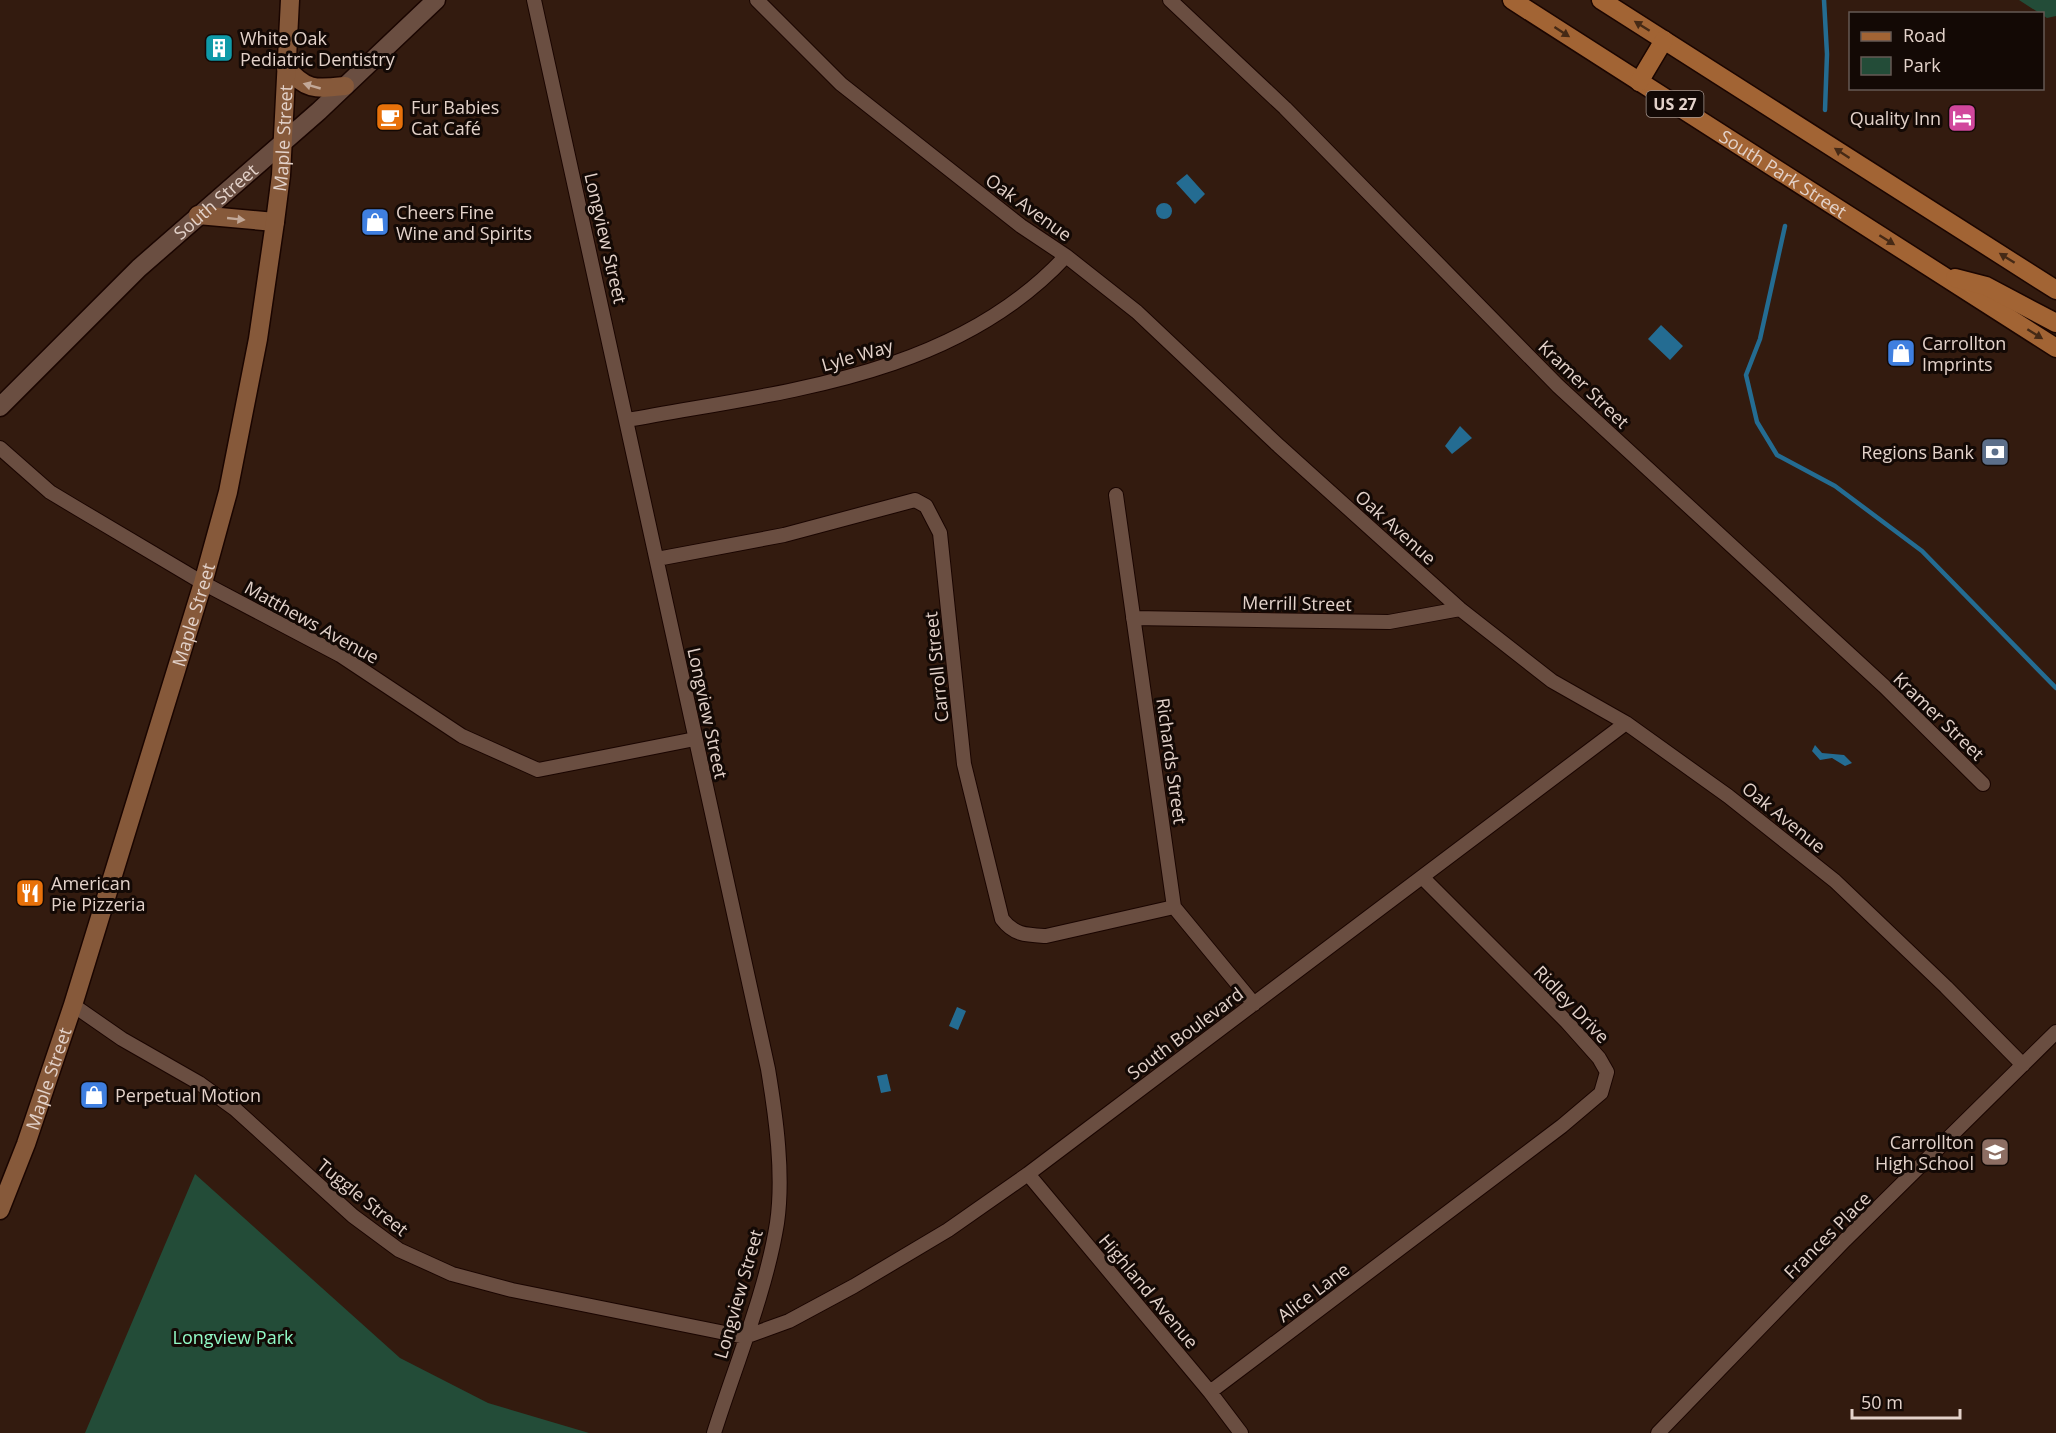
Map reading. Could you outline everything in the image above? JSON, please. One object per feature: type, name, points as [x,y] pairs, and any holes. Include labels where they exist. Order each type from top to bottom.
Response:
[{"type":"main road","name":"Maple Street","points":[[0,1210],[26,1144],[73,1005],[203,583],[234,461],[267,285],[275,222],[290,0]]},
{"type":"main road","name":"South Park Street","points":[[1512,0],[2056,348]]},
{"type":"main road","name":"US 27","points":[[1601,0],[2056,290]]},
{"type":"main road","points":[[1639,82],[1664,40]]},
{"type":"main road","points":[[286,67],[311,88],[345,86]]},
{"type":"main road","points":[[198,215],[275,222]]},
{"type":"main road","points":[[1939,273],[1986,286],[2056,323]]},
{"type":"street","name":"South Street","points":[[0,407],[139,268],[282,144],[436,0]]},
{"type":"street","name":"Longview Street","points":[[534,0],[628,420],[768,1069],[776,1120],[777,1221],[769,1261],[714,1433]]},
{"type":"street","name":"Oak Avenue","points":[[757,0],[841,84],[1021,226],[1066,256],[1137,312],[1279,446],[1460,609],[1552,681],[1626,723],[1728,795],[1835,881],[1946,987],[2023,1065]]},
{"type":"street","name":"Kramer Street","points":[[1170,0],[1285,108],[1558,386],[1884,686],[1983,784]]},
{"type":"street","name":"Lyle Way","points":[[628,420],[839,381],[914,357],[972,329],[1009,306],[1044,280],[1066,256]]},
{"type":"street","name":"Matthews Avenue","points":[[0,448],[51,492],[203,583],[340,654],[462,736],[538,770],[695,739]]},
{"type":"street","name":"Richards Street","points":[[1116,495],[1174,907]]},
{"type":"street","name":"Carroll Street","points":[[657,559],[784,535],[915,500],[926,506],[940,533],[964,764],[1002,919],[1010,930],[1026,935],[1046,936],[1174,907]]},
{"type":"street","name":"Merrill Street","points":[[1133,618],[1389,622],[1460,609]]},
{"type":"street","name":"South Boulevard","points":[[745,1337],[789,1321],[854,1286],[948,1230],[1028,1174],[1626,723]]},
{"type":"street","name":"Ridley Drive","points":[[1423,878],[1567,1022],[1599,1058],[1607,1072],[1601,1093],[1562,1126],[1438,1220]]},
{"type":"street","points":[[1174,907],[1254,1004]]},
{"type":"street","name":"Tuggle Street","points":[[73,1005],[122,1039],[199,1083],[235,1109],[354,1216],[399,1250],[452,1274],[512,1290],[745,1337]]},
{"type":"street","name":"Frances Place","points":[[1658,1433],[1845,1240],[2056,1032]]},
{"type":"street","name":"Highland Avenue","points":[[1028,1174],[1210,1392],[1241,1433]]},
{"type":"street","name":"Alice Lane","points":[[1210,1392],[1438,1220]]},
{"type":"green space","points":[[2019,0],[2056,0],[2056,16],[2047,18],[2044,16],[2044,12],[2038,12]]},
{"type":"green space","name":"Longview Park","points":[[195,1174],[400,1358],[488,1403],[589,1433],[85,1433]]},
{"type":"water","points":[[1187,174],[1205,194],[1195,204],[1176,183]]},
{"type":"water","points":[[1164,203],[1172,211],[1164,219],[1156,211]]},
{"type":"water","points":[[1661,325],[1683,346],[1670,360],[1648,339]]},
{"type":"water","points":[[1460,426],[1472,438],[1452,454],[1445,446]]},
{"type":"water","points":[[1815,745],[1822,753],[1844,755],[1852,763],[1845,766],[1832,758],[1820,760],[1812,751]]},
{"type":"water","points":[[957,1007],[966,1011],[958,1030],[949,1026]]},
{"type":"water","points":[[887,1074],[891,1091],[881,1093],[877,1076]]},
{"type":"waterway","points":[[1824,0],[1827,54],[1825,110]]},
{"type":"waterway","points":[[1785,226],[1760,339],[1746,375],[1757,422],[1777,455],[1835,486],[1922,551],[2056,688]]},
{"type":"place","name":"White Oak Pediatric Dentistry","points":[[219,48]]},
{"type":"place","name":"Fur Babies Cat Café","points":[[390,117]]},
{"type":"place","name":"Quality Inn","points":[[1962,118]]},
{"type":"place","name":"Cheers Fine Wine and Spirits","points":[[375,222]]},
{"type":"place","name":"Carrollton Imprints","points":[[1901,353]]},
{"type":"place","name":"Regions Bank","points":[[1995,452]]},
{"type":"place","name":"American Pie Pizzeria","points":[[30,893]]},
{"type":"place","name":"Perpetual Motion","points":[[94,1095]]},
{"type":"place","name":"Carrollton High School","points":[[1995,1152]]}]
